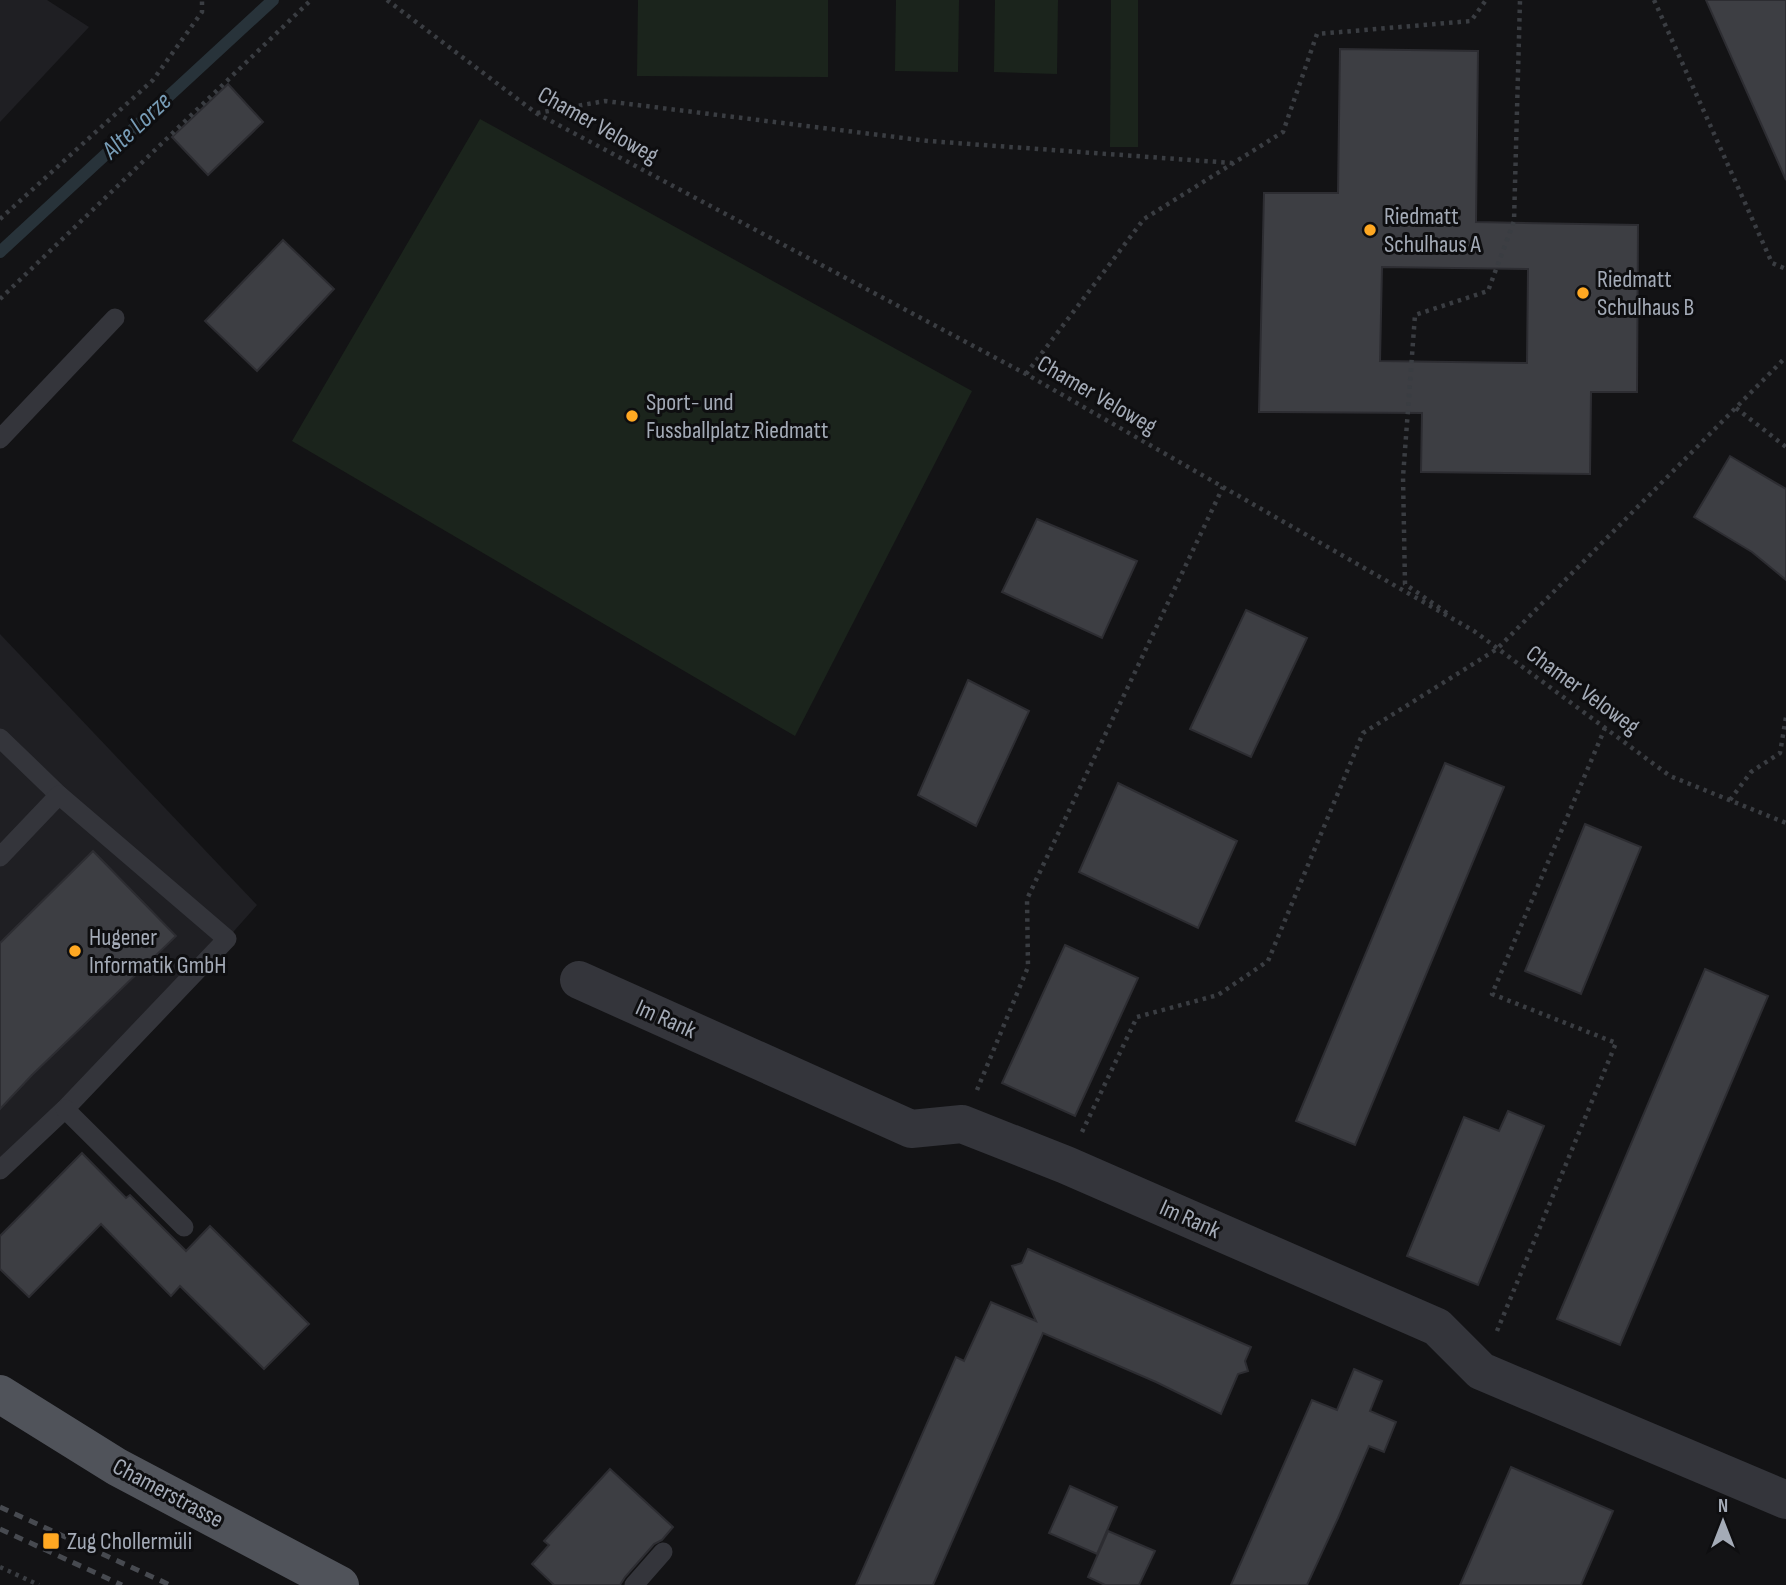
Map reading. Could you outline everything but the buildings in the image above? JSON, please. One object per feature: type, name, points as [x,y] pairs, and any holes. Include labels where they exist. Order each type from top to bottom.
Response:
[{"type":"main road","name":"Chamerstrasse","points":[[0,1394],[117,1467],[340,1585]]},
{"type":"street","name":"Im Rank","points":[[579,980],[911,1129],[962,1124],[1066,1165],[1437,1327],[1481,1371],[1786,1500]]},
{"type":"lane","points":[[0,439],[116,318]]},
{"type":"lane","points":[[0,738],[60,795],[227,939],[65,1109],[0,1170]]},
{"type":"lane","points":[[0,857],[60,795]]},
{"type":"lane","points":[[65,1109],[184,1227]]},
{"type":"lane","points":[[634,1585],[663,1552]]},
{"type":"path","points":[[0,219],[153,80],[202,12],[202,0]]},
{"type":"path","points":[[0,299],[311,0]]},
{"type":"path","name":"Chamer Veloweg","points":[[387,0],[536,113],[1026,374],[1474,631],[1670,776],[1786,823]]},
{"type":"path","points":[[1026,374],[1144,219],[1283,132],[1317,34],[1471,21],[1486,0]]},
{"type":"path","points":[[1474,631],[1405,584],[1403,477],[1413,329],[1415,315],[1488,291],[1514,221],[1520,0]]},
{"type":"path","points":[[1654,0],[1772,263],[1786,269]]},
{"type":"path","points":[[536,113],[605,101],[929,141],[1232,163]]},
{"type":"path","points":[[1066,1165],[1137,1017],[1218,995],[1268,961],[1363,733],[1497,649],[1786,357]]},
{"type":"path","points":[[1736,408],[1786,447]]},
{"type":"path","points":[[962,1124],[1028,967],[1027,899],[1223,487]]},
{"type":"path","points":[[1730,800],[1751,772],[1783,753],[1786,716]]},
{"type":"path","points":[[1481,1371],[1616,1043],[1492,994],[1605,728]]},
{"type":"path","points":[[0,1567],[39,1585]]},
{"type":"shaded area","points":[[0,0],[47,0],[89,27],[0,122]]},
{"type":"shaded area","points":[[638,0],[828,0],[828,77],[637,76]]},
{"type":"shaded area","points":[[896,0],[959,0],[958,72],[895,71]]},
{"type":"shaded area","points":[[995,0],[1058,0],[1057,74],[994,72]]},
{"type":"shaded area","points":[[1111,0],[1138,0],[1138,147],[1110,147]]},
{"type":"shaded area","name":"Sport- und Fussballplatz Riedmatt","points":[[480,119],[972,391],[795,736],[292,441]]},
{"type":"shaded area","points":[[0,634],[257,905],[227,939],[0,1170]]},
{"type":"waterway","name":"Alte Lorze","points":[[0,252],[273,0]]},
{"type":"railway","points":[[0,1507],[170,1585]]},
{"type":"railway","points":[[0,1529],[122,1585]]},
{"type":"place","name":"Riedmatt Schulhaus A","points":[[1370,230]]},
{"type":"place","name":"Riedmatt Schulhaus B","points":[[1583,293]]},
{"type":"place","name":"Sport- und Fussballplatz Riedmatt","points":[[632,416]]},
{"type":"place","name":"Hugener Informatik GmbH","points":[[75,951]]},
{"type":"place","name":"Zug Chollermüli","points":[[51,1541]]}]
